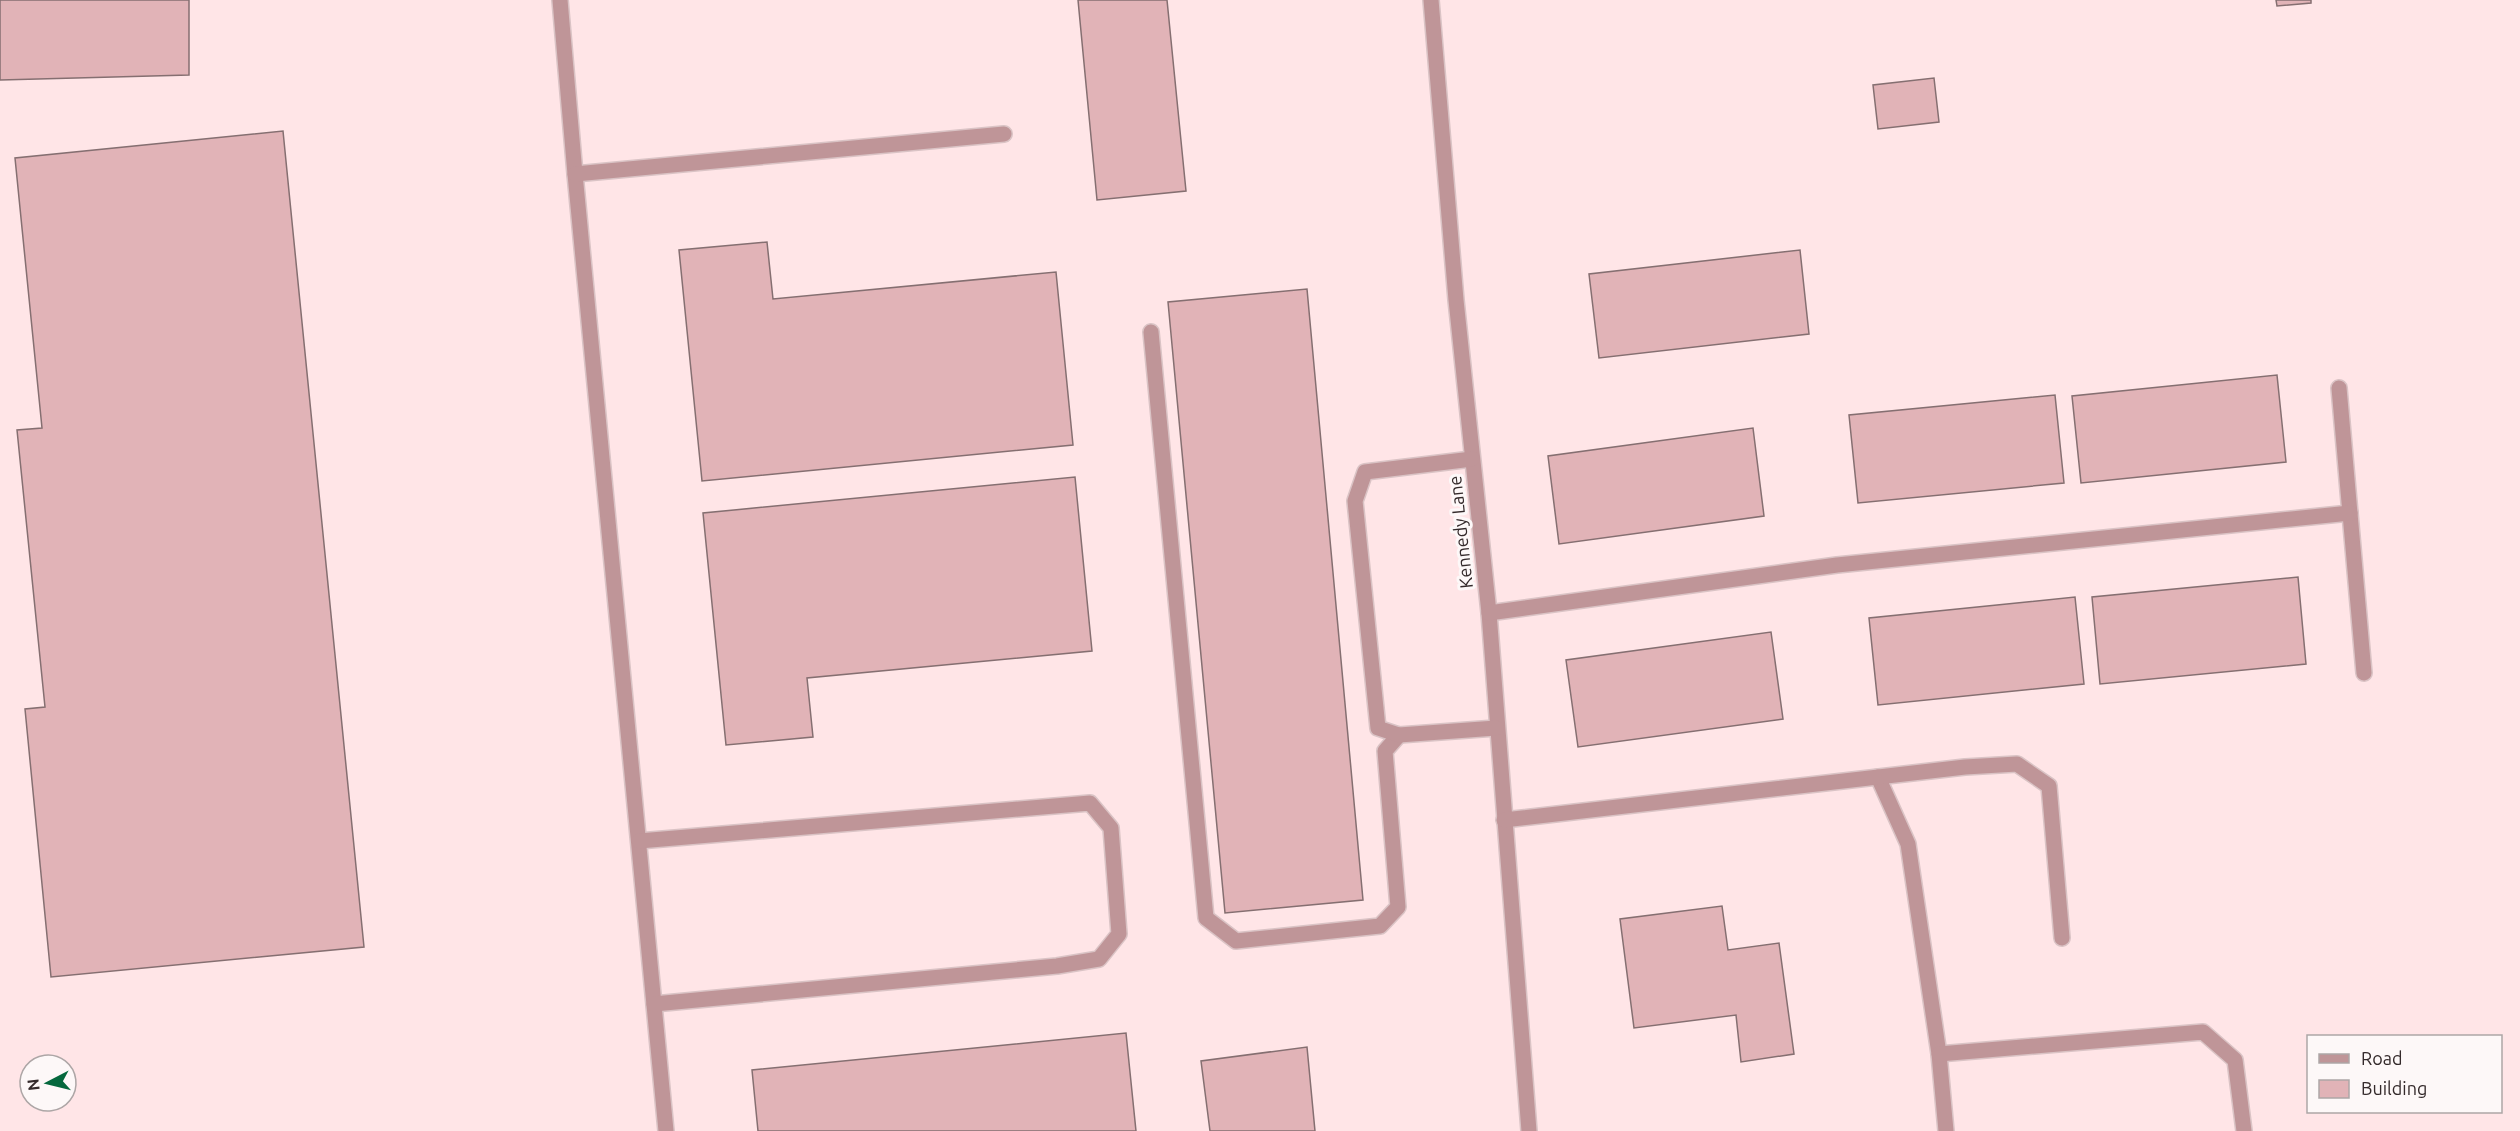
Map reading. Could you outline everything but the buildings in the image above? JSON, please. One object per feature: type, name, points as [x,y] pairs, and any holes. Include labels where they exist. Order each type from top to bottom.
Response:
[{"type":"street","points":[[560,0],[574,174],[666,1131]]},
{"type":"street","name":"Kennedy Lane","points":[[1431,0],[1456,300],[1489,613],[1496,728],[1529,1131]]},
{"type":"street","points":[[574,174],[1004,134]]},
{"type":"street","points":[[1151,332],[1206,918],[1236,941],[1380,926],[1398,907],[1385,751],[1399,735]]},
{"type":"street","points":[[2339,388],[2364,673]]},
{"type":"street","points":[[1472,459],[1365,472],[1355,501],[1378,728],[1399,735],[1496,728]]},
{"type":"street","points":[[1489,613],[1838,565],[2350,513]]},
{"type":"street","points":[[1504,820],[1965,767],[2017,764],[2049,786],[2062,938]]},
{"type":"street","points":[[1878,777],[1908,844],[1939,1054],[1946,1131]]},
{"type":"street","points":[[639,842],[1090,803],[1111,828],[1119,934],[1099,959],[1045,967],[654,1004]]},
{"type":"street","points":[[1939,1054],[2203,1032],[2235,1060],[2244,1131]]}]
